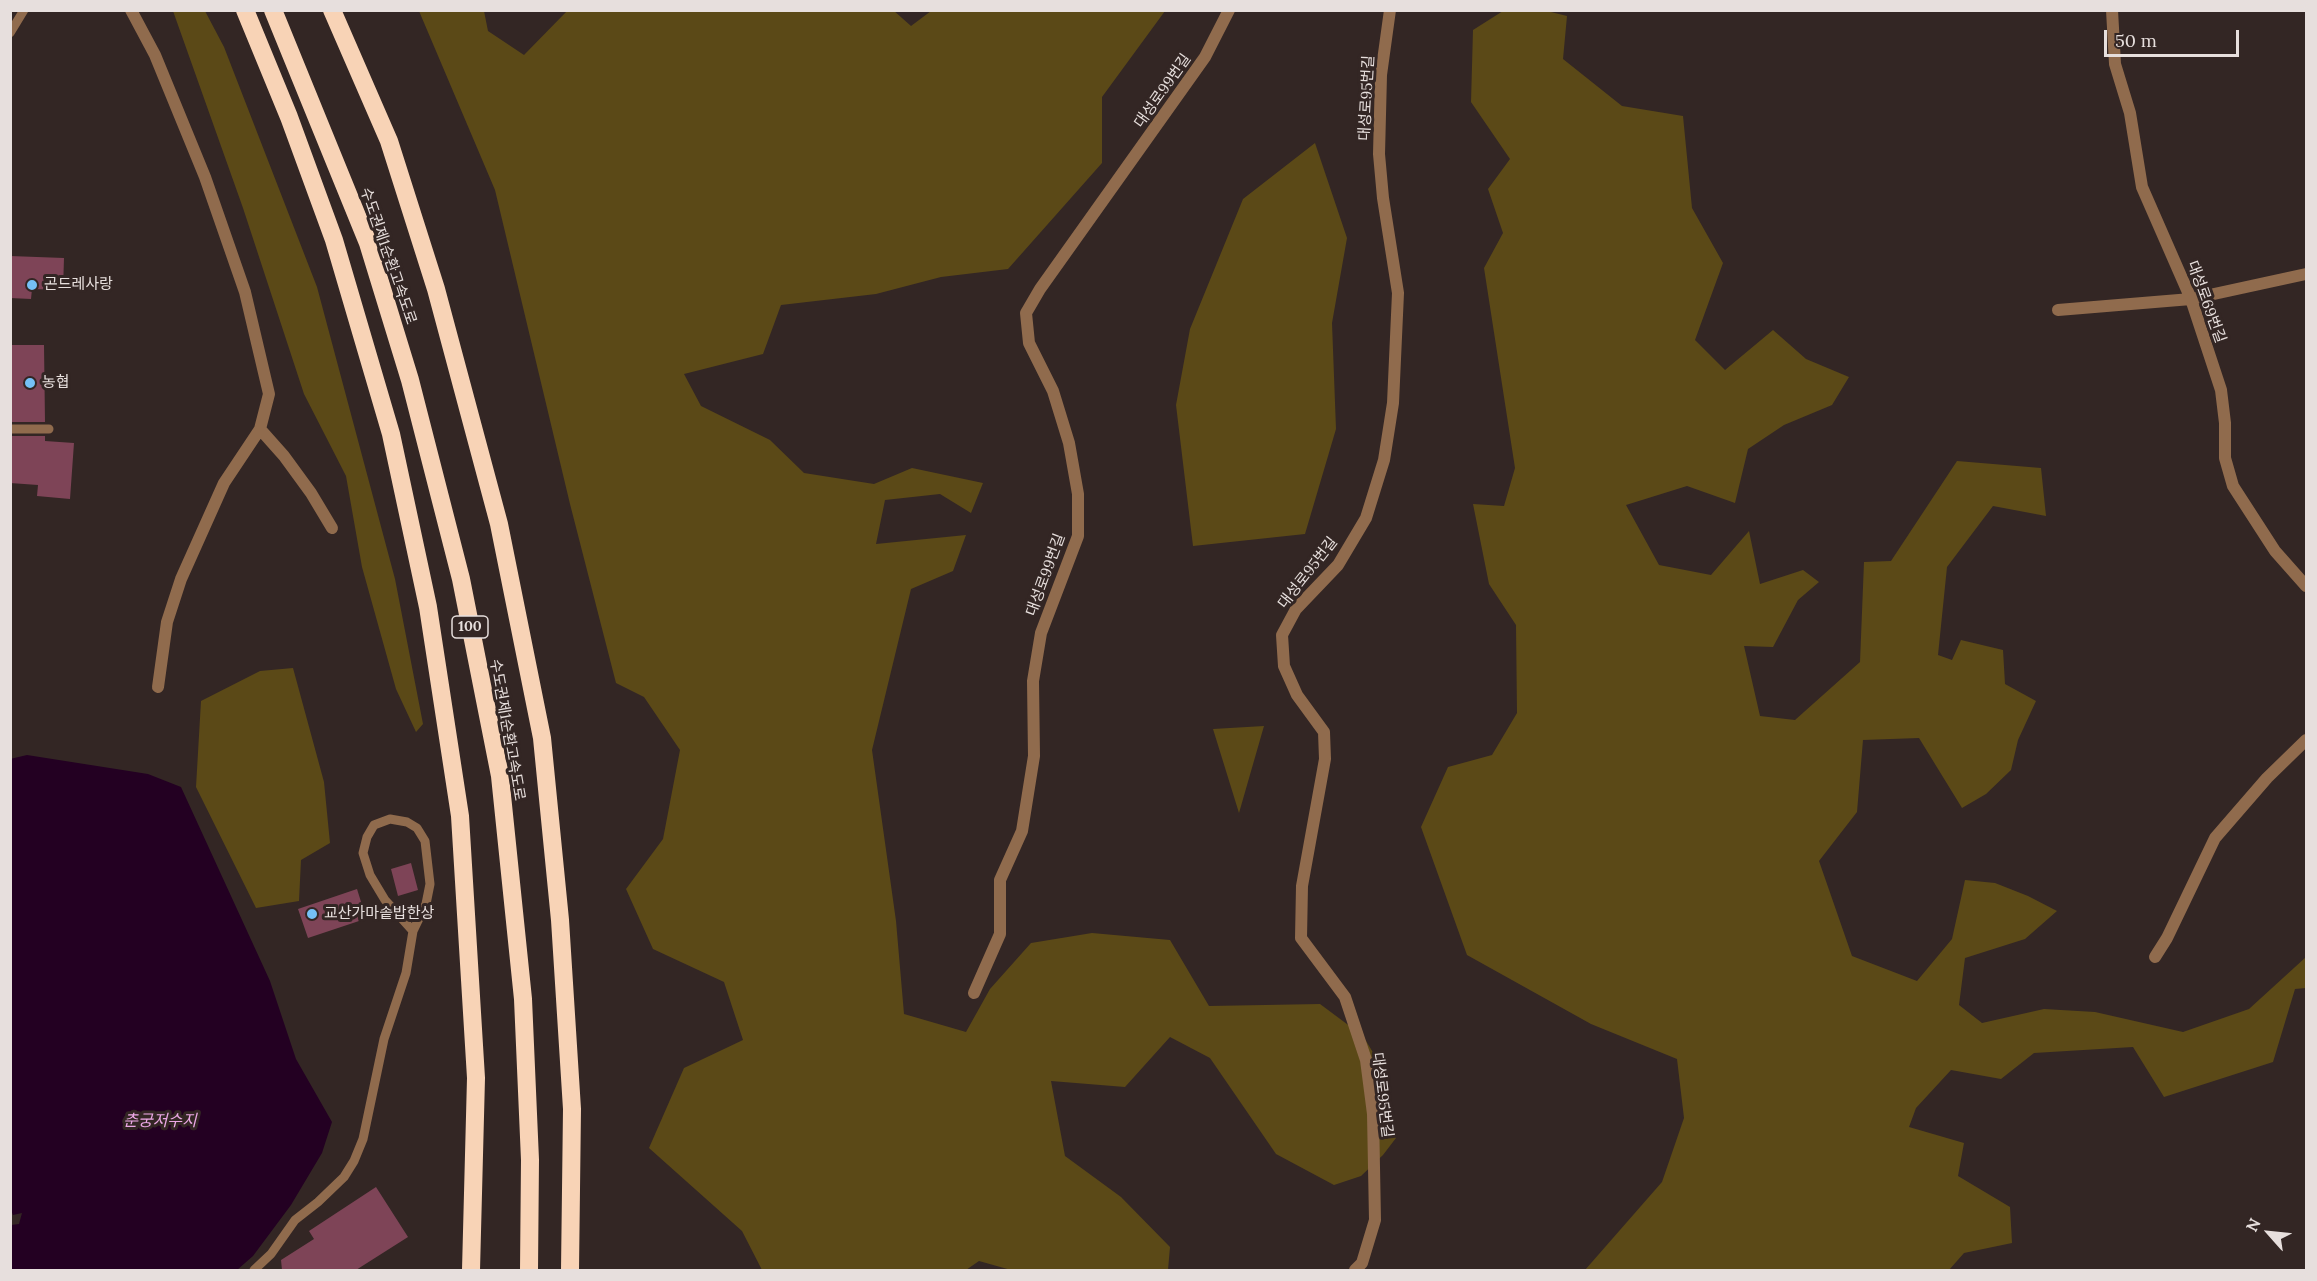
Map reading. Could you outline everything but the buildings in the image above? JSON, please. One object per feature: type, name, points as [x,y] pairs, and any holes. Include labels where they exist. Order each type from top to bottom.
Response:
[{"type":"highway","name":"100","points":[[245,10],[289,117],[334,240],[391,434],[428,607],[460,816],[476,1078],[471,1270]]},
{"type":"highway","name":"수도권제1순환고속도로","points":[[273,10],[368,243],[410,380],[461,579],[500,776],[523,999],[530,1160],[529,1270]]},
{"type":"highway","name":"수도권제1순환고속도로","points":[[332,10],[389,141],[436,289],[499,524],[542,738],[560,920],[572,1109],[570,1270]]},
{"type":"street","points":[[131,10],[156,55],[205,177],[244,292],[269,394],[260,429],[224,483],[181,579],[167,622],[158,687]]},
{"type":"street","name":"대성로99번길","points":[[974,993],[1000,934],[1000,880],[1022,831],[1034,756],[1032,681],[1041,633],[1078,536],[1078,494],[1069,443],[1053,391],[1029,343],[1026,313],[1040,289],[1206,57],[1229,10]]},
{"type":"street","name":"대성로95번길","points":[[1355,1270],[1362,1263],[1375,1220],[1373,1114],[1366,1060],[1345,997],[1301,938],[1302,886],[1325,759],[1324,732],[1297,694],[1284,666],[1282,635],[1296,609],[1338,565],[1366,518],[1384,460],[1394,403],[1398,293],[1383,198],[1379,154],[1381,75],[1390,10]]},
{"type":"street","name":"대성로69번길","points":[[2112,10],[2115,64],[2130,113],[2142,187],[2191,299],[2221,390],[2225,423],[2225,458],[2233,486],[2275,551],[2307,586]]},
{"type":"street","points":[[2058,310],[2191,299],[2307,274]]},
{"type":"street","points":[[260,429],[297,474],[332,528]]},
{"type":"street","points":[[2155,957],[2167,938],[2215,838],[2267,778],[2307,740]]},
{"type":"lane","points":[[10,33],[24,10]]},
{"type":"lane","points":[[10,429],[49,429]]},
{"type":"lane","points":[[254,1270],[271,1254],[295,1220],[344,1177],[363,1139],[384,1039],[406,973],[413,931],[426,904],[430,884],[425,841],[417,828],[407,822],[390,819],[374,825],[367,837],[363,853],[370,875],[385,900],[413,931]]},
{"type":"shaded area","points":[[893,10],[911,26],[931,11],[1165,11],[1102,97],[1102,163],[1008,269],[941,277],[876,294],[781,305],[763,354],[684,374],[701,406],[770,440],[804,473],[874,484],[912,468],[983,483],[971,513],[940,494],[885,500],[876,544],[966,535],[953,571],[911,589],[872,750],[896,921],[904,1014],[966,1032],[990,989],[1031,943],[1092,933],[1170,940],[1209,1006],[1320,1004],[1363,1036],[1380,1064],[1396,1138],[1383,1155],[1361,1176],[1334,1185],[1276,1154],[1210,1058],[1170,1037],[1125,1087],[1051,1081],[1065,1156],[1121,1197],[1170,1247],[1168,1270],[1011,1270],[979,1261],[966,1270],[762,1270],[742,1231],[649,1148],[684,1068],[743,1040],[724,982],[653,949],[626,889],[663,839],[680,750],[644,697],[616,683],[570,504],[495,190],[419,11],[484,11],[488,31],[524,55],[567,11]]},
{"type":"shaded area","points":[[173,11],[205,11],[224,47],[317,287],[395,579],[423,724],[416,732],[396,689],[362,567],[346,476],[304,394],[243,208]]},
{"type":"shaded area","points":[[1503,11],[1547,11],[1567,16],[1563,59],[1622,106],[1683,116],[1692,208],[1723,263],[1695,340],[1725,370],[1773,330],[1806,359],[1849,377],[1832,405],[1784,425],[1748,449],[1735,503],[1687,486],[1626,505],[1659,565],[1711,575],[1749,531],[1760,584],[1803,570],[1819,582],[1798,600],[1773,647],[1744,646],[1760,716],[1795,720],[1860,662],[1864,562],[1891,561],[1957,461],[2041,468],[2046,516],[1993,506],[1947,567],[1938,655],[1952,660],[1961,640],[2003,650],[2005,684],[2036,701],[2018,740],[2011,770],[1986,794],[1962,808],[1919,738],[1863,740],[1857,812],[1819,861],[1852,956],[1917,981],[1952,939],[1965,880],[1995,883],[2057,911],[2025,939],[1965,958],[1959,1005],[1982,1023],[2044,1009],[2095,1012],[2183,1032],[2249,1009],[2306,957],[2306,988],[2295,989],[2273,1062],[2164,1097],[2133,1047],[2034,1053],[2001,1079],[1951,1070],[1916,1108],[1909,1127],[1964,1143],[1958,1176],[2010,1207],[2012,1243],[1964,1253],[1949,1270],[1585,1270],[1662,1182],[1684,1118],[1677,1059],[1591,1024],[1467,955],[1421,827],[1448,767],[1492,755],[1517,713],[1516,625],[1489,584],[1473,504],[1504,506],[1515,468],[1484,268],[1503,233],[1488,189],[1510,159],[1471,102],[1473,30]]},
{"type":"shaded area","points":[[1315,143],[1347,238],[1332,323],[1336,429],[1305,534],[1193,546],[1176,405],[1190,329],[1243,199]]},
{"type":"shaded area","points":[[293,668],[324,782],[330,843],[301,860],[299,901],[256,908],[196,787],[201,701],[260,671]]},
{"type":"shaded area","points":[[1264,726],[1239,813],[1213,729]]},
{"type":"water","name":"춘궁저수지","points":[[27,755],[148,774],[181,787],[270,981],[296,1059],[332,1122],[322,1153],[291,1205],[253,1256],[237,1270],[11,1270],[11,1225],[19,1224],[22,1213],[13,1215],[10,1208],[10,759]]},
{"type":"place","name":"곤드레사랑","points":[[32,285]]},
{"type":"place","name":"농협","points":[[30,383]]},
{"type":"place","name":"교산가마솥밥한상","points":[[312,914]]}]
